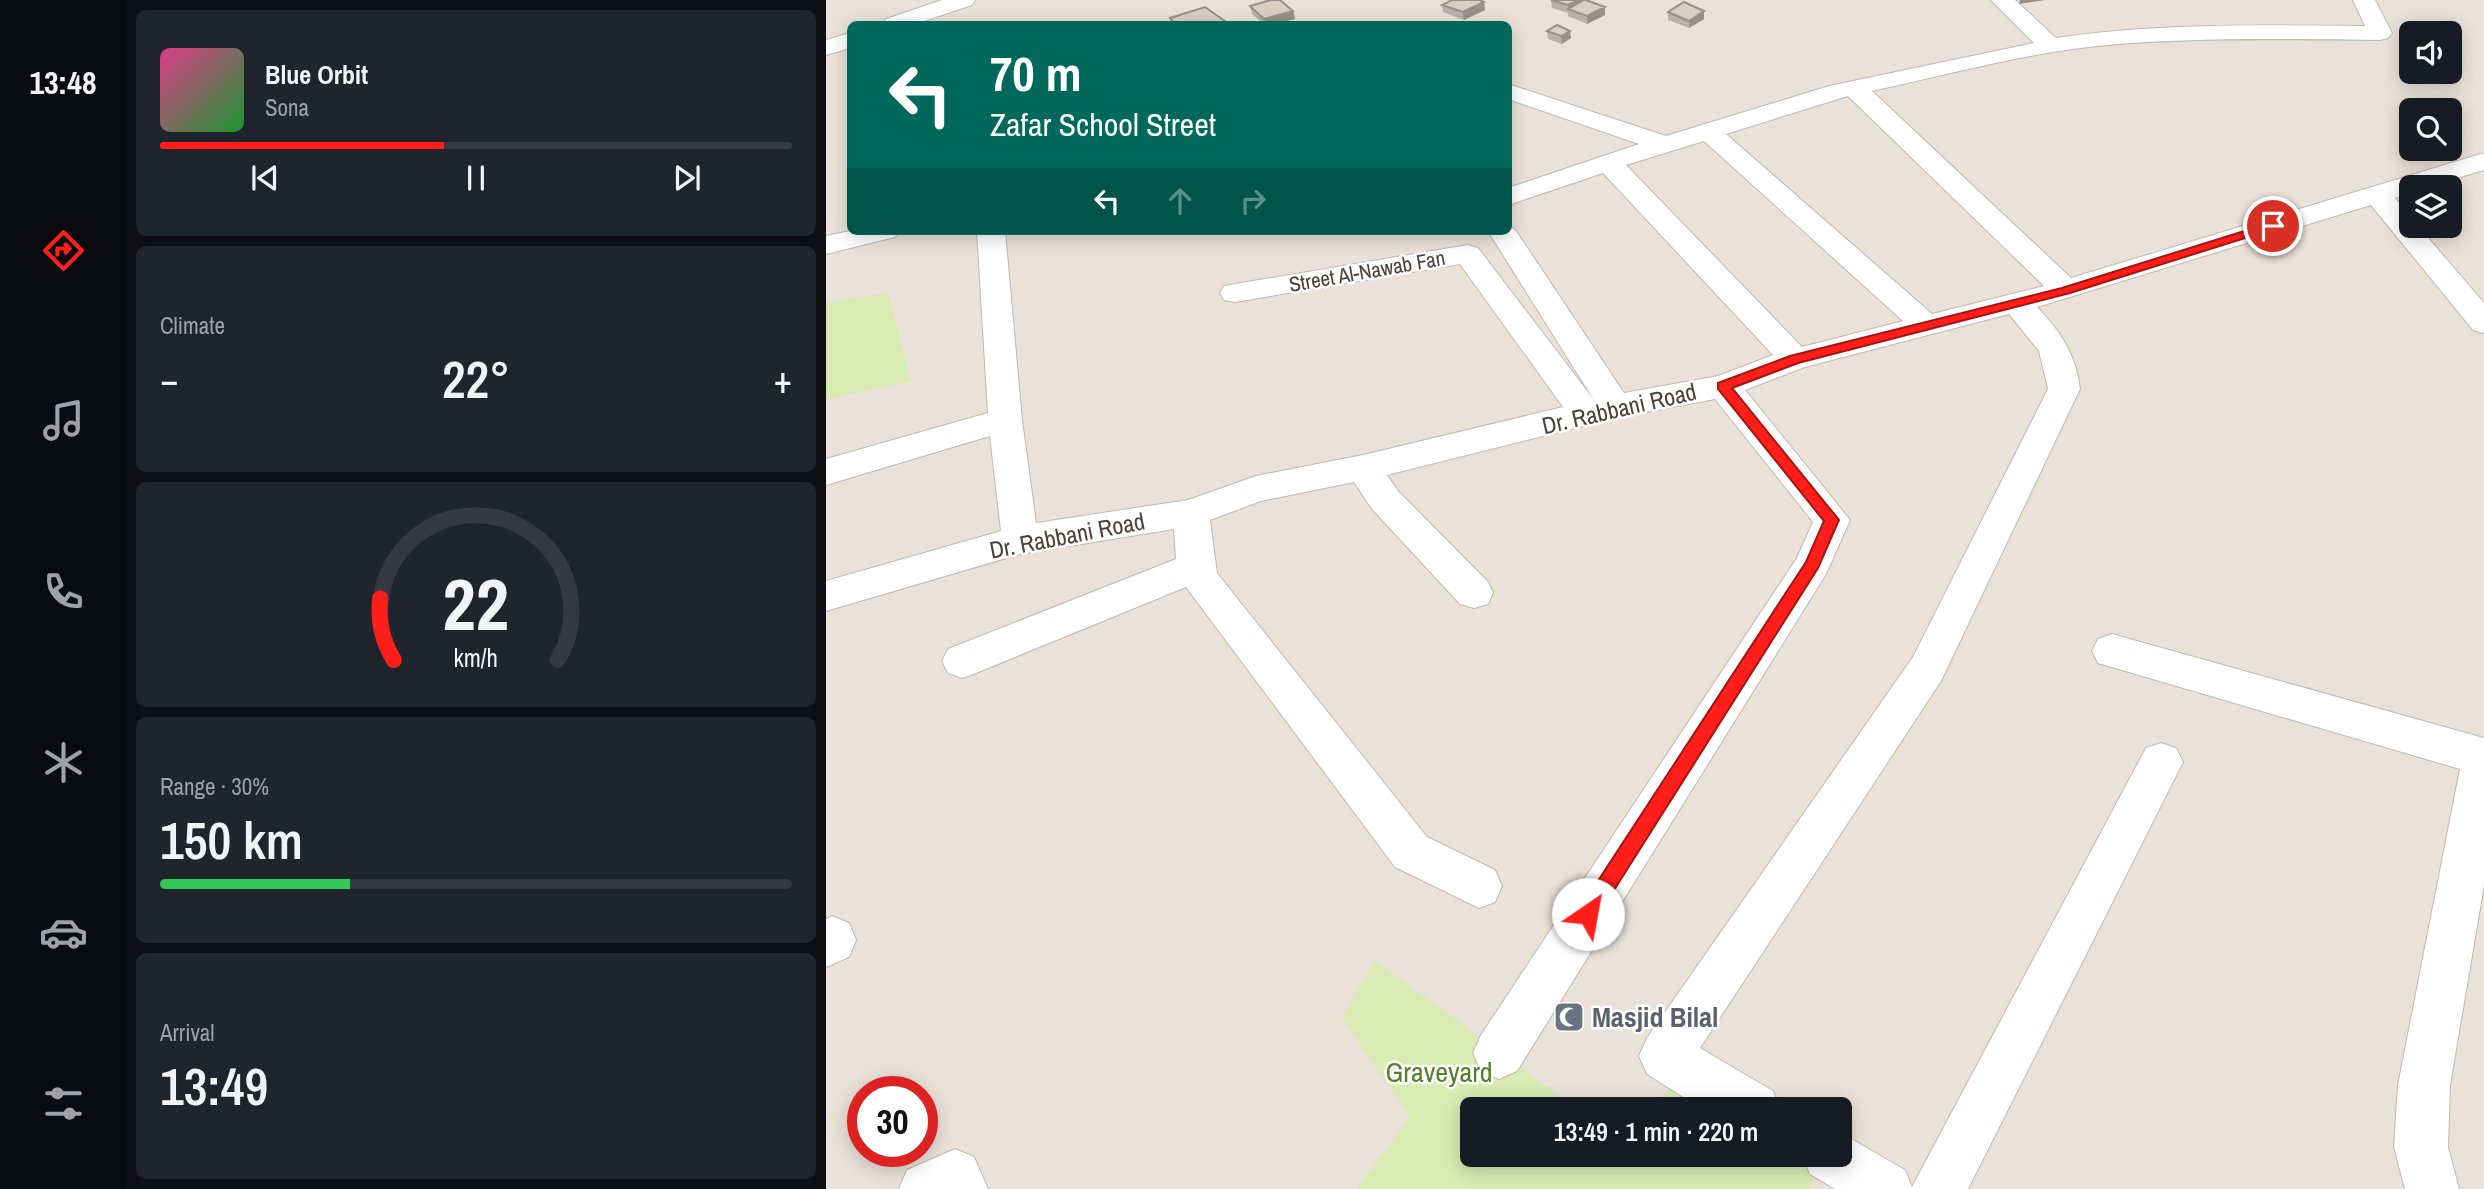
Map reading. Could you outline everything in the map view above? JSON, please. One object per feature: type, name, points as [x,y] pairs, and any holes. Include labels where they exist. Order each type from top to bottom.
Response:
[{"type":"street","points":[[903,21],[964,0]]},
{"type":"street","points":[[2002,0],[2051,46]]},
{"type":"street","points":[[1512,196],[1608,162],[1838,91],[2051,46],[2097,39],[2243,32],[2380,33],[2364,0]]},
{"type":"street","points":[[826,48],[847,41]]},
{"type":"street","points":[[1855,89],[2066,290]]},
{"type":"street","points":[[1512,92],[1668,145]]},
{"type":"street","points":[[1709,132],[1927,326]]},
{"type":"street","name":"Dr. Rabbani Road","points":[[826,596],[1020,540],[1191,513],[1256,489],[1363,468],[1601,410],[1723,386],[1794,359],[2066,290],[2484,161]]},
{"type":"street","points":[[1608,162],[1794,359]]},
{"type":"street","points":[[2376,193],[2484,323]]},
{"type":"street","points":[[826,245],[869,235]]},
{"type":"street","points":[[991,235],[1005,420],[1020,540]]},
{"type":"street","points":[[1468,254],[1505,236],[1601,410]]},
{"type":"street","name":"Street Al-Nawab Fan","points":[[1236,293],[1468,254],[1601,410]]},
{"type":"street","points":[[1733,1097],[1665,1056],[1927,669],[2064,389],[2062,363],[2051,341],[2016,303]]},
{"type":"street","points":[[1499,1054],[1812,564],[1832,520],[1723,386]]},
{"type":"street","points":[[826,472],[1005,420]]},
{"type":"street","points":[[1363,468],[1385,500],[1474,593]]},
{"type":"street","points":[[1191,513],[1196,567],[1202,581],[1411,852],[1479,886]]},
{"type":"street","points":[[962,661],[1196,567]]},
{"type":"street","points":[[2112,651],[2484,757],[2424,1085],[2421,1147],[2432,1189]]},
{"type":"street","points":[[1939,1189],[2161,762]]},
{"type":"street","points":[[1849,1167],[1886,1189]]},
{"type":"street","points":[[926,1189],[955,1176],[961,1189]]},
{"type":"shaded area","points":[[826,0],[2484,0],[2484,1189],[826,1189]]},
{"type":"green space","points":[[888,292],[911,381],[826,400],[826,303]]},
{"type":"green space","name":"Graveyard","points":[[1375,960],[1561,1097],[1460,1097],[1460,1167],[1811,1167],[1817,1173],[1809,1189],[1357,1189],[1410,1117],[1342,1018]]},
{"type":"green space","points":[[1694,1055],[1738,1097],[1663,1097]]},
{"type":"building","points":[[1280,0],[1293,11],[1264,19],[1250,6]]},
{"type":"building","points":[[1452,0],[1484,2],[1463,12],[1442,5]]},
{"type":"building","points":[[1551,0],[1578,0],[1568,5]]},
{"type":"building","points":[[1584,0],[1605,7],[1587,16],[1568,9]]},
{"type":"building","points":[[1684,2],[1704,11],[1689,21],[1668,12]]},
{"type":"building","points":[[1205,7],[1225,21],[1172,21],[1170,18]]},
{"type":"building","points":[[1557,25],[1570,31],[1561,36],[1547,31]]},
{"type":"place","name":"Masjid Bilal","points":[[1569,1017]]},
{"type":"route","points":[[1588,914],[1812,564],[1832,520],[1723,386],[1794,359],[2066,290],[2273,226]]}]
